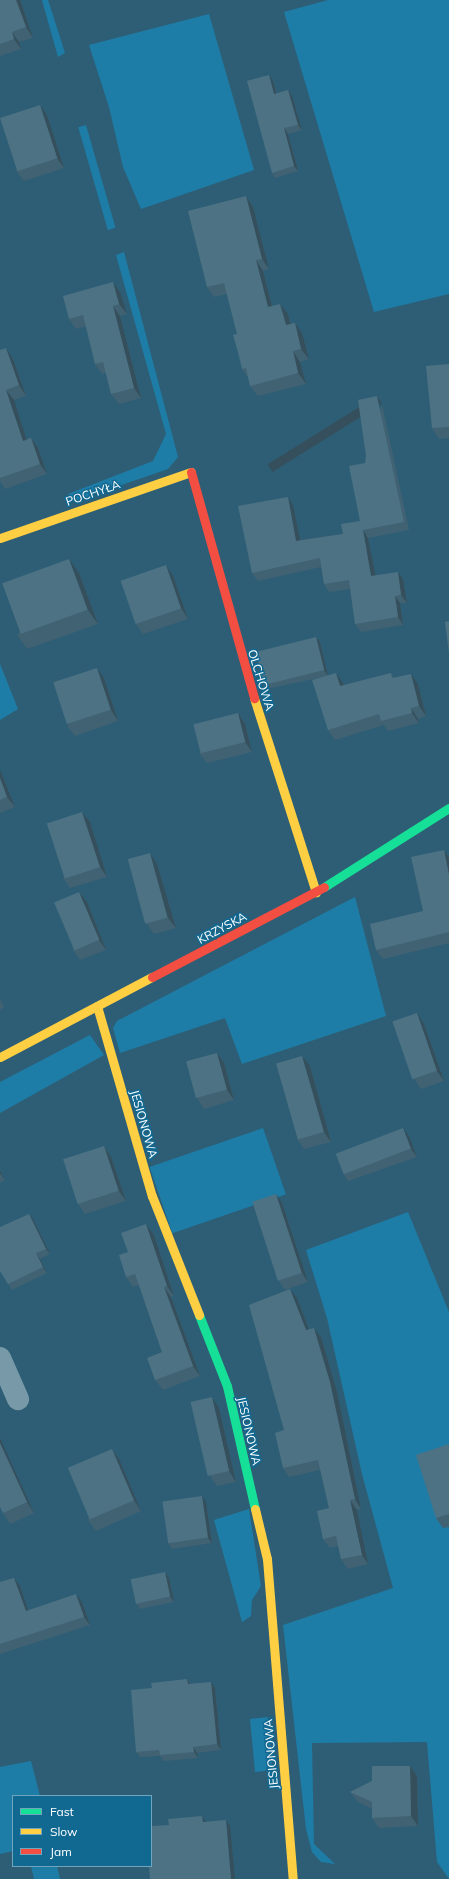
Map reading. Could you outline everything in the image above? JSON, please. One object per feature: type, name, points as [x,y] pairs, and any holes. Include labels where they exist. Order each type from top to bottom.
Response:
[{"type":"street","name":"POCHYŁA","points":[[0,538],[193,471]]},
{"type":"street","name":"OLCHOWA","points":[[193,471],[244,667],[316,892]]},
{"type":"street","name":"KRZYSKA","points":[[0,1057],[316,892],[449,808]]},
{"type":"street","name":"JESIONOWA","points":[[97,1006],[152,1196],[227,1386],[267,1559],[293,1879]]},
{"type":"street","points":[[0,1358],[18,1399]]},
{"type":"shaded area","points":[[42,0],[48,0],[65,53],[58,57]]},
{"type":"shaded area","points":[[328,0],[449,0],[449,294],[374,312],[284,12]]},
{"type":"shaded area","points":[[209,14],[254,170],[141,209],[123,167],[109,107],[89,45]]},
{"type":"shaded area","points":[[86,125],[115,228],[108,230],[78,127]]},
{"type":"shaded area","points":[[124,252],[178,457],[168,469],[78,500],[68,494],[153,461],[166,434],[116,255]]},
{"type":"shaded area","points":[[0,664],[18,709],[0,720]]},
{"type":"shaded area","points":[[355,897],[386,1016],[242,1064],[225,1018],[120,1053],[113,1028],[117,1021]]},
{"type":"shaded area","points":[[90,1035],[104,1055],[0,1113],[0,1082]]},
{"type":"shaded area","points":[[263,1128],[286,1194],[172,1233],[150,1167]]},
{"type":"shaded area","points":[[408,1212],[449,1312],[449,1879],[437,1862],[427,1742],[312,1743],[314,1844],[335,1864],[321,1862],[312,1852],[306,1829],[283,1625],[393,1588],[362,1474],[327,1318],[306,1250]]},
{"type":"shaded area","points":[[249,1509],[261,1586],[252,1600],[251,1616],[242,1622],[214,1520]]},
{"type":"shaded area","points":[[268,1717],[272,1763],[265,1771],[255,1772],[250,1719]]},
{"type":"shaded area","points":[[31,1761],[40,1795],[12,1795],[12,1851],[0,1854],[0,1767]]},
{"type":"shaded area","points":[[31,1867],[57,1867],[60,1879],[34,1879]]},
{"type":"building","points":[[0,0],[16,0],[26,27],[12,32],[14,39],[0,44]]},
{"type":"building","points":[[269,75],[274,94],[288,90],[298,125],[284,128],[294,166],[272,173],[247,81]]},
{"type":"building","points":[[40,105],[57,158],[17,171],[0,118]]},
{"type":"building","points":[[246,196],[262,259],[256,260],[268,307],[280,304],[286,325],[295,323],[301,349],[293,351],[298,373],[250,386],[246,368],[242,369],[233,335],[237,334],[224,283],[207,287],[188,211]]},
{"type":"building","points":[[113,282],[119,304],[113,306],[134,388],[111,394],[103,362],[95,364],[83,315],[69,319],[63,296]]},
{"type":"building","points":[[6,348],[19,385],[6,390],[23,441],[31,438],[40,464],[0,478],[0,350]]},
{"type":"building","points":[[449,364],[449,427],[432,428],[426,366]]},
{"type":"building","points":[[377,396],[404,522],[363,530],[371,576],[398,572],[401,595],[395,596],[398,617],[355,624],[349,580],[324,584],[320,558],[252,573],[238,506],[288,497],[296,541],[343,534],[341,524],[360,521],[349,466],[365,463],[366,456],[358,400]]},
{"type":"building","points":[[69,559],[87,610],[21,634],[2,583]]},
{"type":"building","points":[[166,565],[181,608],[136,624],[121,581]]},
{"type":"building","points":[[449,621],[449,653],[445,622]]},
{"type":"building","points":[[316,637],[324,670],[264,685],[256,652]]},
{"type":"building","points":[[97,668],[111,710],[67,724],[53,682]]},
{"type":"building","points":[[336,673],[340,686],[391,673],[392,678],[411,674],[419,706],[411,708],[412,713],[381,721],[379,714],[328,730],[312,680]]},
{"type":"building","points":[[238,713],[245,742],[201,753],[193,724]]},
{"type":"building","points":[[0,778],[7,797],[0,800]]},
{"type":"building","points":[[82,812],[100,867],[65,879],[47,823]]},
{"type":"building","points":[[444,850],[449,875],[449,932],[376,950],[370,924],[423,911],[411,857]]},
{"type":"building","points":[[150,853],[167,918],[145,924],[128,859]]},
{"type":"building","points":[[79,892],[99,940],[74,950],[54,903]]},
{"type":"building","points":[[417,1013],[437,1071],[412,1079],[392,1021]]},
{"type":"building","points":[[217,1053],[227,1090],[196,1098],[186,1061]]},
{"type":"building","points":[[302,1056],[324,1132],[298,1139],[276,1063]]},
{"type":"building","points":[[403,1128],[411,1149],[344,1174],[336,1154]]},
{"type":"building","points":[[104,1146],[119,1191],[78,1204],[63,1159]]},
{"type":"building","points":[[276,1194],[302,1273],[278,1281],[252,1202]]},
{"type":"building","points":[[29,1214],[46,1249],[36,1253],[43,1267],[8,1284],[0,1271],[0,1227]]},
{"type":"building","points":[[146,1224],[167,1286],[164,1287],[193,1366],[155,1380],[147,1358],[162,1352],[135,1274],[126,1277],[119,1255],[128,1252],[121,1233]]},
{"type":"building","points":[[290,1289],[306,1330],[314,1328],[330,1382],[355,1499],[350,1500],[362,1555],[341,1559],[336,1536],[323,1539],[317,1511],[329,1508],[318,1460],[283,1468],[275,1433],[284,1430],[249,1305]]},
{"type":"building","points":[[212,1397],[229,1471],[208,1476],[191,1402]]},
{"type":"building","points":[[0,1443],[27,1502],[3,1513],[0,1507]]},
{"type":"building","points":[[449,1444],[449,1514],[436,1518],[416,1455]]},
{"type":"building","points":[[112,1449],[134,1501],[90,1519],[68,1468]]},
{"type":"building","points":[[202,1496],[208,1538],[168,1543],[162,1502]]},
{"type":"building","points":[[165,1572],[170,1596],[136,1604],[131,1579]]},
{"type":"building","points":[[14,1578],[26,1611],[76,1594],[84,1617],[0,1644],[0,1582]]},
{"type":"building","points":[[187,1679],[188,1684],[211,1682],[217,1744],[193,1747],[194,1752],[160,1755],[159,1750],[136,1752],[131,1690],[152,1688],[151,1683]]},
{"type":"building","points":[[372,1766],[410,1766],[411,1816],[372,1818],[372,1802],[350,1792],[372,1781]]},
{"type":"building","points":[[202,1816],[203,1822],[226,1820],[231,1879],[150,1879],[149,1867],[152,1867],[152,1826],[169,1825],[168,1819]]},
{"type":"traffic: fast","points":[[324,887],[449,808]]},
{"type":"traffic: fast","points":[[199,1315],[227,1386],[255,1509]]},
{"type":"traffic: slow","points":[[0,538],[191,472]]},
{"type":"traffic: slow","points":[[254,698],[316,892]]},
{"type":"traffic: slow","points":[[0,1057],[152,977]]},
{"type":"traffic: slow","points":[[97,1006],[152,1196],[199,1315]]},
{"type":"traffic: slow","points":[[255,1509],[267,1559],[293,1879]]},
{"type":"traffic: jam","points":[[191,472],[254,698]]},
{"type":"traffic: jam","points":[[152,977],[324,887]]}]
